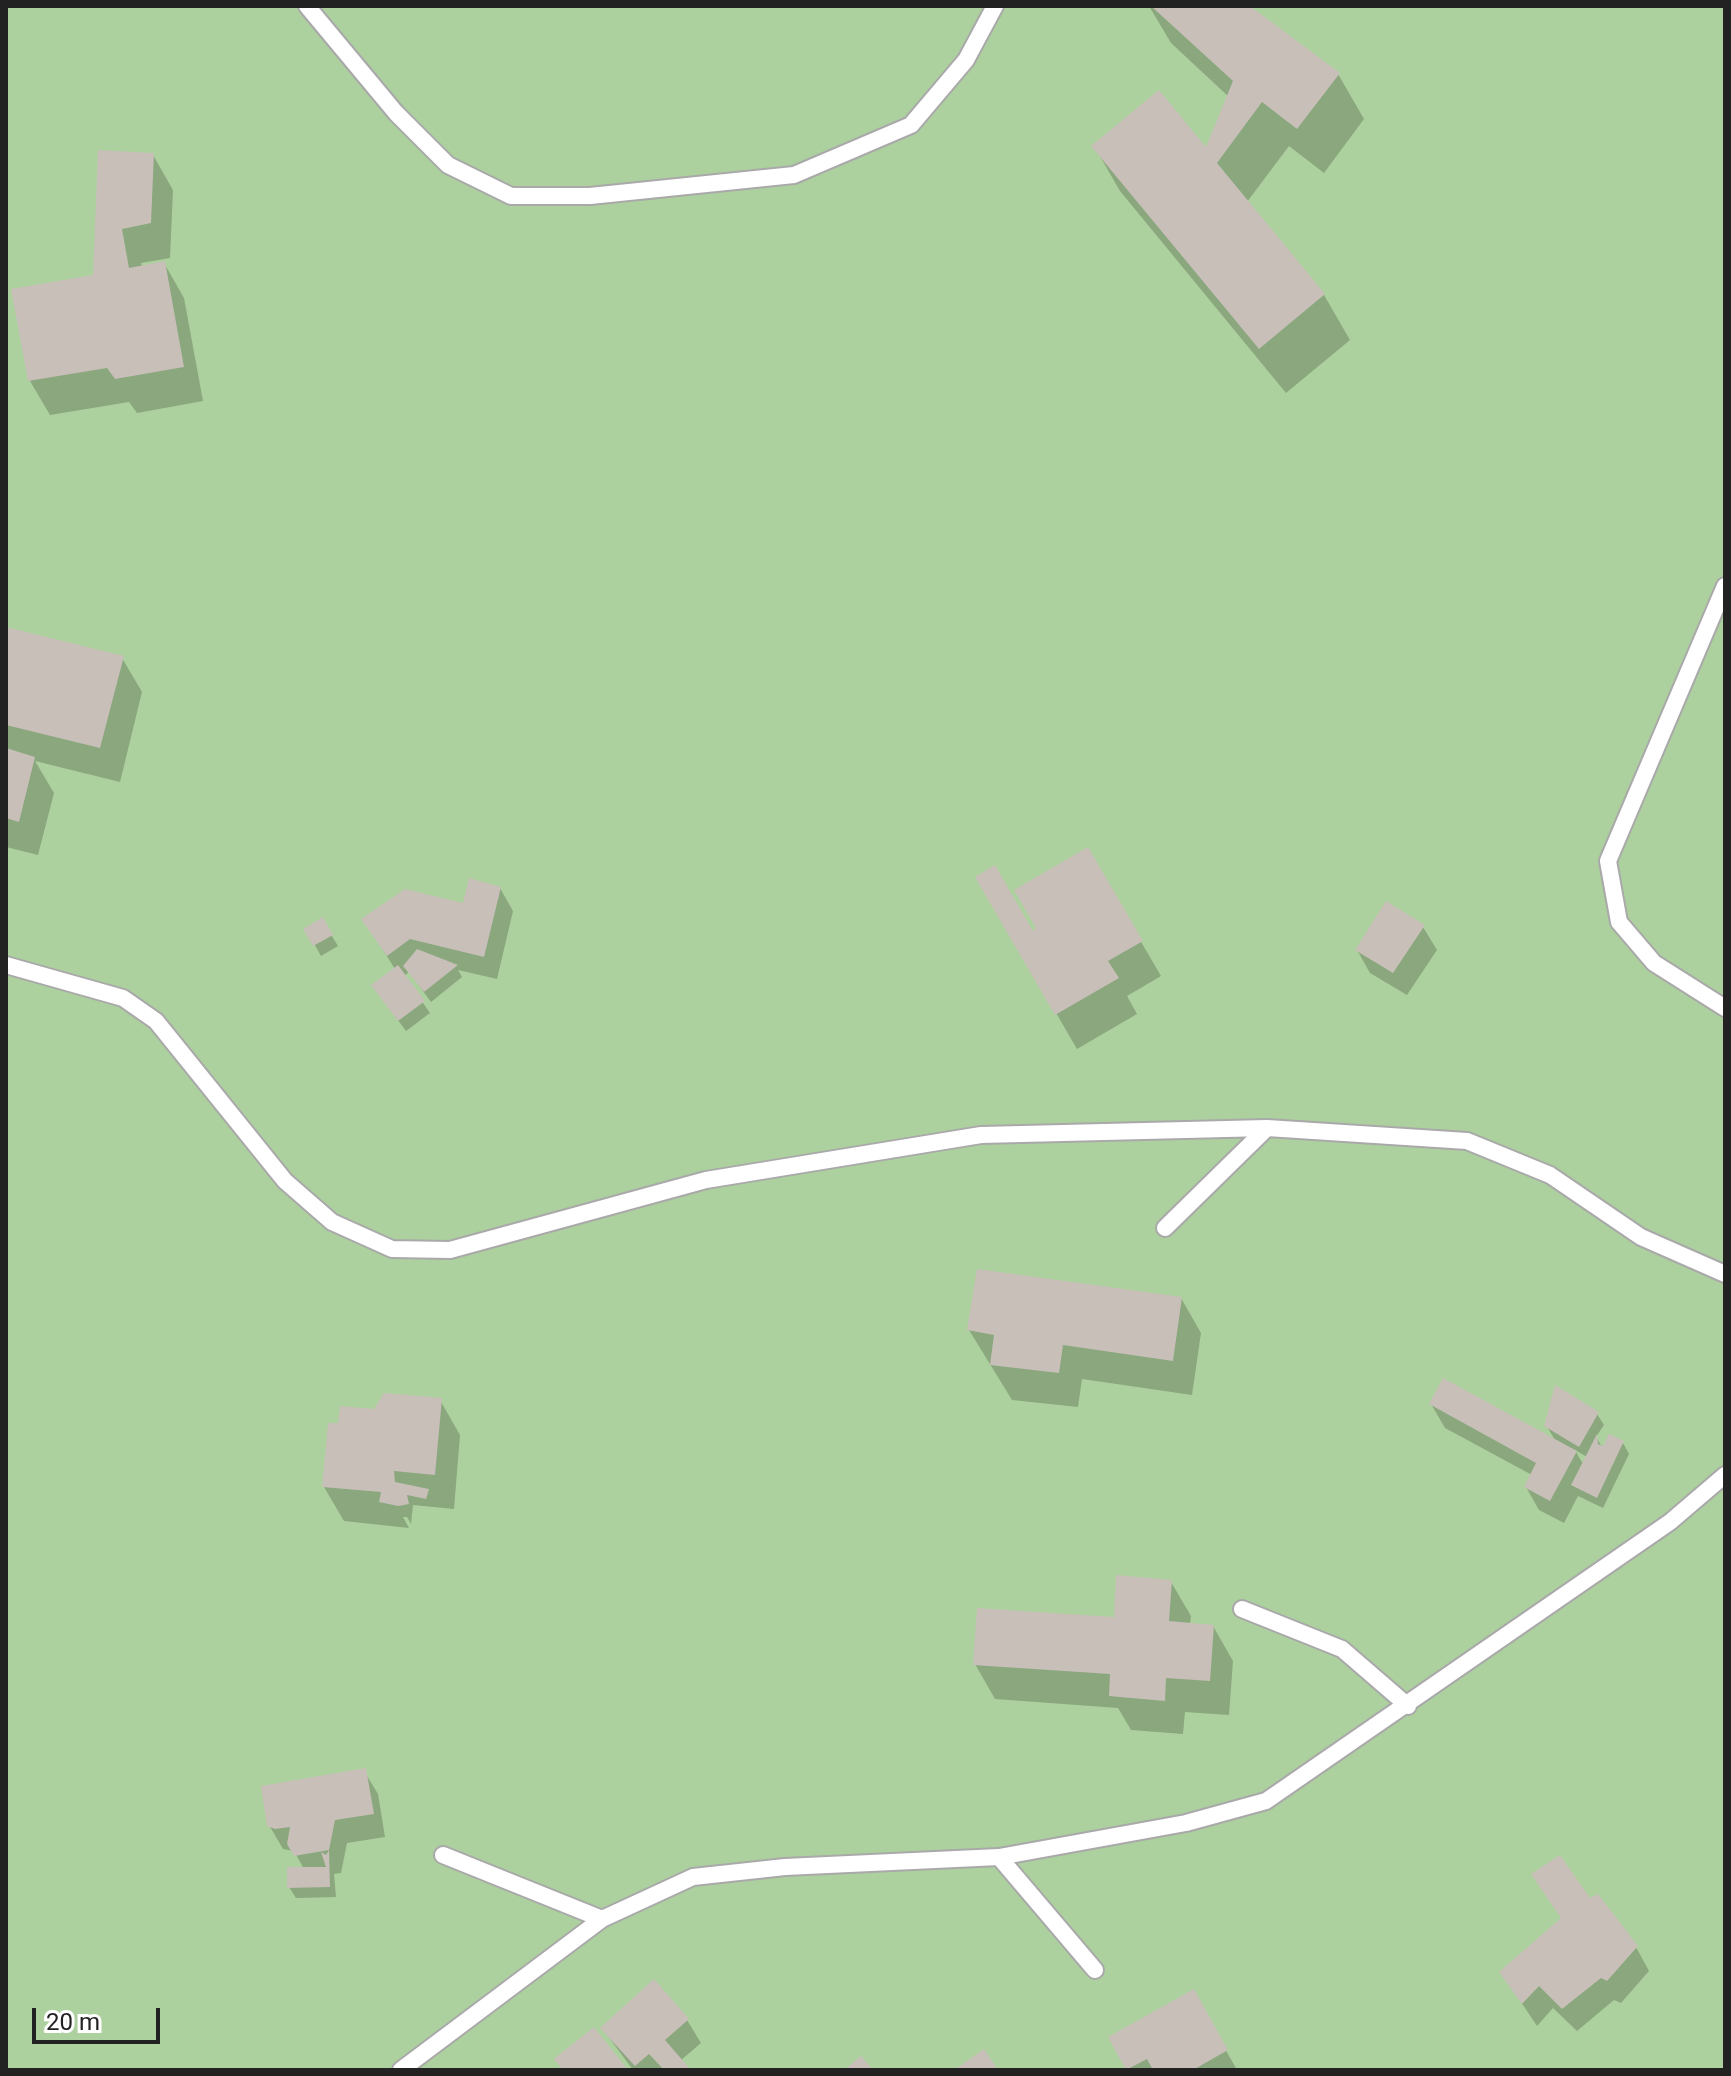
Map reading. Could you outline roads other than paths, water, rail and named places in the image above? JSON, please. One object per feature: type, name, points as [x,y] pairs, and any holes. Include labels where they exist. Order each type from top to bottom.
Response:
[{"type":"lane","points":[[307,6],[396,113],[448,165],[511,196],[590,196],[794,175],[911,125],[966,60],[995,6]]},
{"type":"lane","points":[[1725,586],[1608,861],[1619,922],[1654,963],[1725,1008]]},
{"type":"lane","points":[[6,965],[123,998],[156,1021],[285,1181],[332,1222],[392,1249],[450,1250],[706,1180],[981,1135],[1267,1128],[1467,1141],[1550,1175],[1641,1237],[1725,1274]]},
{"type":"lane","points":[[1165,1228],[1267,1128]]},
{"type":"lane","points":[[401,2070],[602,1919],[693,1877],[785,1867],[999,1857],[1186,1823],[1266,1801],[1408,1706],[1670,1522],[1725,1475]]},
{"type":"lane","points":[[1242,1609],[1342,1649],[1408,1706]]},
{"type":"lane","points":[[443,1855],[602,1919]]},
{"type":"lane","points":[[999,1857],[1095,1970]]}]
